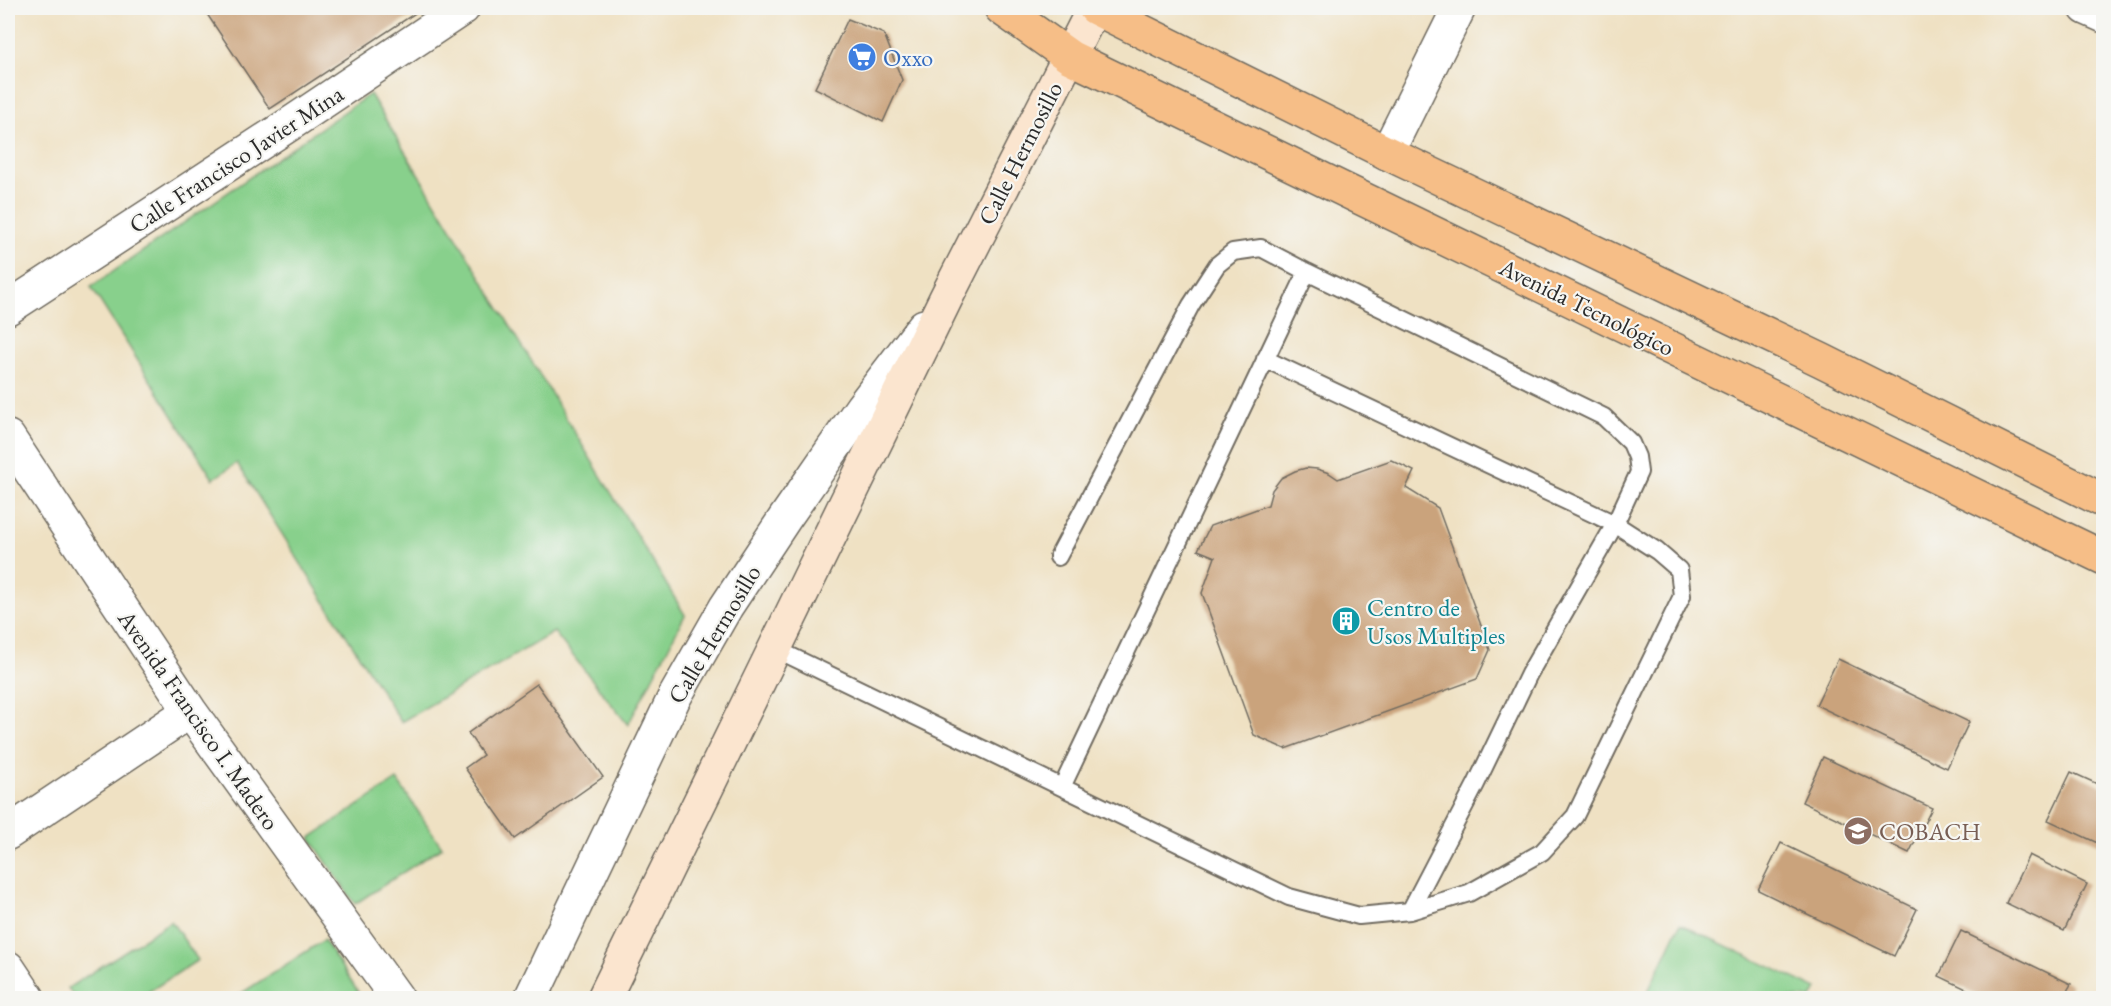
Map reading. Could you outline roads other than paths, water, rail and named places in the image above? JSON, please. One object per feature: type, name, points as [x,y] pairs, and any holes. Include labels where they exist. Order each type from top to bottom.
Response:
[{"type":"main road","name":"Avenida Tecnológico","points":[[1001,8],[1070,57],[2103,558]]},
{"type":"main road","name":"Calle Hermosillo","points":[[604,999],[945,298],[1094,8]]},
{"type":"main road","points":[[1094,8],[1387,153],[1810,355],[2103,501]]},
{"type":"street","name":"Calle Francisco Javier Mina","points":[[8,308],[463,8]]},
{"type":"street","points":[[1387,153],[1459,8]]},
{"type":"street","points":[[2086,8],[2103,16]]},
{"type":"street","name":"Calle Hermosillo","points":[[531,999],[674,698],[726,607],[784,518],[862,407],[945,298]]},
{"type":"street","name":"Avenida Francisco I. Madero","points":[[8,437],[190,711],[397,999]]},
{"type":"street","points":[[8,833],[190,711]]},
{"type":"street","points":[[8,968],[28,999]]},
{"type":"lane","points":[[1058,557],[1191,305],[1217,265],[1233,252],[1261,248],[1604,417],[1631,443],[1637,457],[1639,472],[1615,524],[1528,674],[1476,784],[1410,911]]},
{"type":"lane","points":[[1062,787],[1307,272]]},
{"type":"lane","points":[[776,648],[1289,897],[1359,916],[1410,911],[1469,893],[1542,852],[1575,816],[1682,596],[1679,570],[1657,551],[1615,524],[1265,359]]},
{"type":"place","name":"Oxxo","points":[[862,57]]},
{"type":"place","name":"Centro de Usos Multiples","points":[[1346,621]]},
{"type":"place","name":"COBACH","points":[[1858,831]]}]
